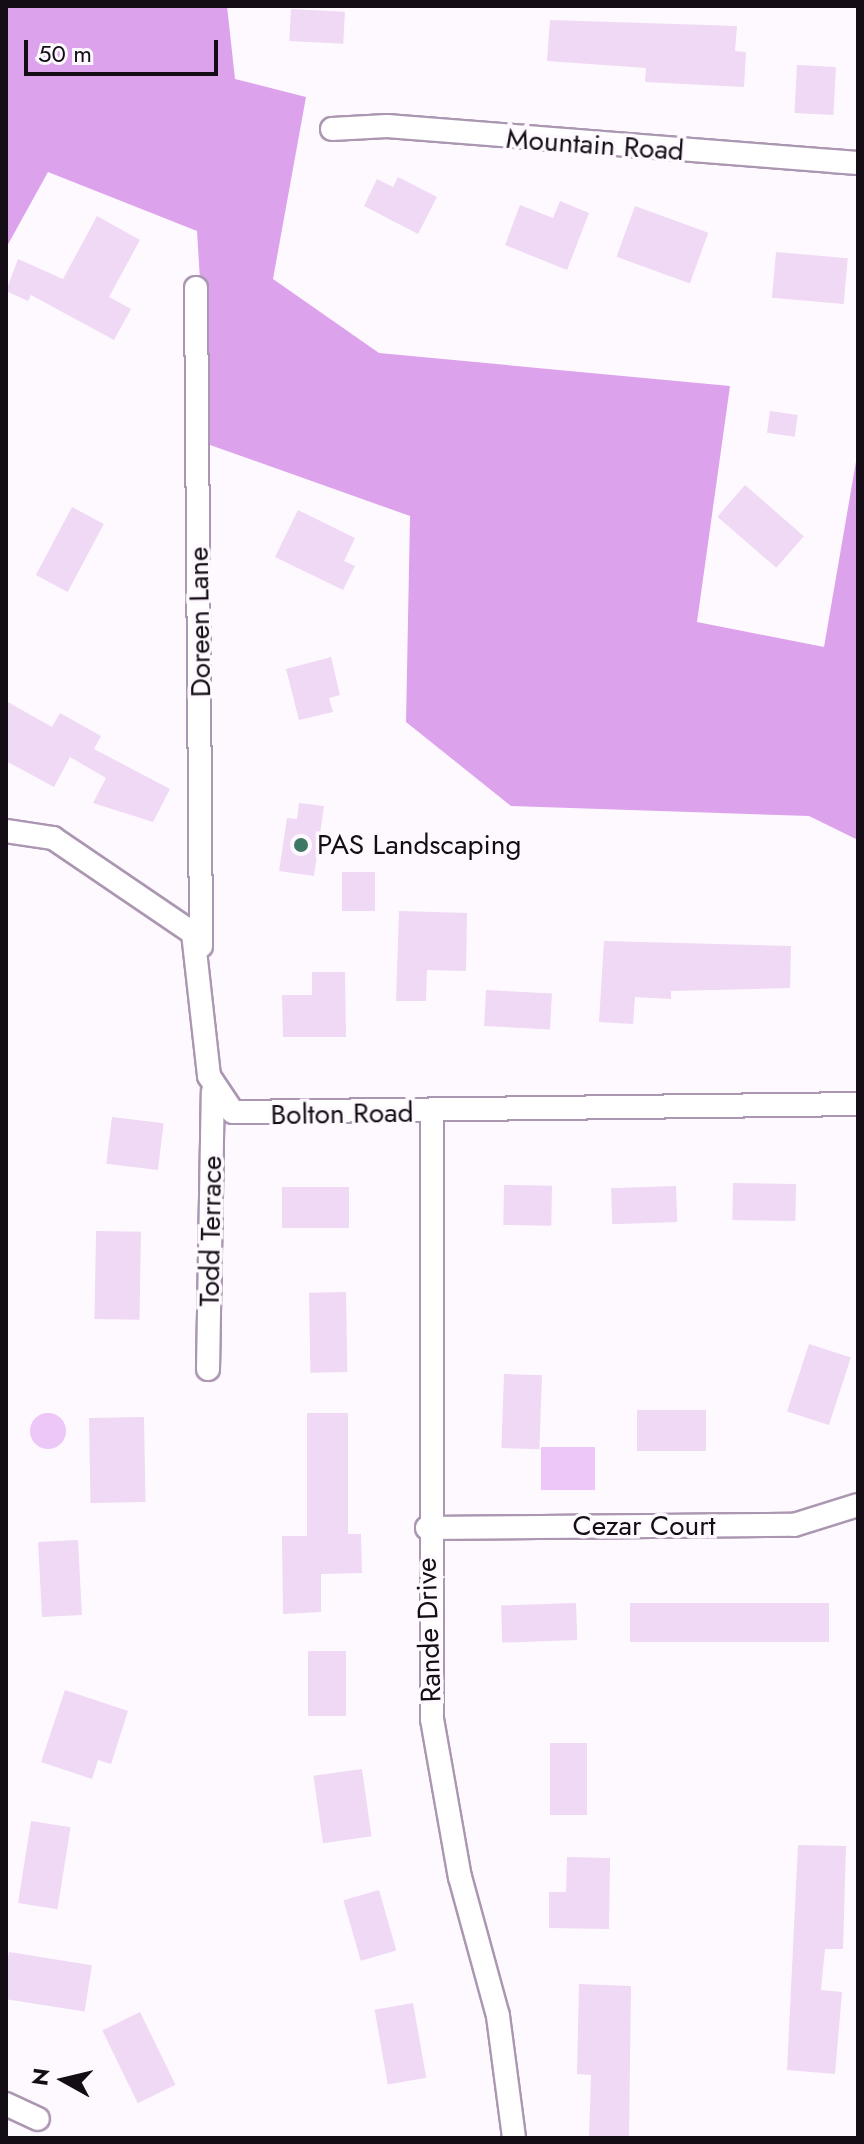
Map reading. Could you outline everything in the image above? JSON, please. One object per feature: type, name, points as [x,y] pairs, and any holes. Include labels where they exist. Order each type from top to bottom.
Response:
[{"type":"street","name":"Mountain Road","points":[[332,129],[387,126],[858,163]]},
{"type":"street","name":"Doreen Lane","points":[[196,288],[201,955]]},
{"type":"street","points":[[6,831],[53,838],[180,919],[201,955],[213,1092]]},
{"type":"street","name":"Bolton Road","points":[[213,1092],[249,1116],[858,1104]]},
{"type":"street","name":"Todd Terrace","points":[[208,1369],[213,1092]]},
{"type":"street","name":"Rande Drive","points":[[432,1112],[427,1528],[432,1719],[443,1798],[498,2016],[514,2138]]},
{"type":"street","name":"Cezar Court","points":[[427,1528],[794,1525],[858,1505]]},
{"type":"street","points":[[6,2104],[38,2119]]},
{"type":"shaded area","points":[[6,6],[227,6],[235,79],[306,97],[273,279],[379,353],[730,386],[697,622],[824,647],[858,450],[858,840],[809,816],[511,806],[406,722],[410,516],[210,445],[197,231],[48,172],[6,248]]},
{"type":"shaded area","points":[[48,1413],[60,1419],[66,1431],[60,1443],[48,1449],[36,1443],[30,1431],[36,1419]]},
{"type":"shaded area","points":[[541,1447],[595,1447],[595,1490],[541,1490]]},
{"type":"building","points":[[291,9],[345,12],[343,44],[289,41]]},
{"type":"building","points":[[550,20],[737,26],[735,51],[746,52],[744,87],[645,82],[646,68],[547,61]]},
{"type":"building","points":[[797,65],[836,67],[833,115],[794,113]]},
{"type":"building","points":[[398,177],[437,197],[418,234],[364,206],[377,179],[393,187]]},
{"type":"building","points":[[560,201],[589,213],[567,270],[505,245],[520,205],[553,218]]},
{"type":"building","points":[[635,206],[708,233],[690,283],[617,257]]},
{"type":"building","points":[[97,216],[140,240],[109,297],[131,309],[114,340],[31,295],[28,301],[6,291],[18,259],[63,279]]},
{"type":"building","points":[[776,252],[848,258],[844,304],[772,298]]},
{"type":"building","points":[[770,411],[798,415],[795,437],[767,433]]},
{"type":"building","points":[[745,485],[804,536],[776,568],[717,517]]},
{"type":"building","points":[[72,507],[104,524],[68,592],[36,575]]},
{"type":"building","points":[[298,510],[355,538],[344,561],[355,566],[343,590],[275,557]]},
{"type":"building","points":[[331,657],[340,695],[329,698],[333,712],[299,720],[286,669]]},
{"type":"building","points":[[6,701],[52,727],[60,713],[101,736],[94,749],[170,789],[153,822],[93,803],[106,778],[70,757],[54,787],[6,761]]},
{"type":"building","name":"PAS Landscaping","points":[[299,803],[324,806],[314,876],[279,871],[287,818],[297,819]]},
{"type":"building","points":[[342,872],[375,872],[375,911],[342,911]]},
{"type":"building","points":[[399,911],[467,913],[466,971],[427,970],[426,1001],[396,1001]]},
{"type":"building","points":[[604,941],[791,946],[790,988],[671,991],[671,999],[635,997],[633,1024],[599,1022]]},
{"type":"building","points":[[312,972],[345,972],[346,1037],[283,1037],[282,995],[312,995]]},
{"type":"building","points":[[486,990],[552,993],[550,1029],[484,1026]]},
{"type":"building","points":[[112,1117],[164,1123],[158,1170],[106,1164]]},
{"type":"building","points":[[733,1183],[796,1184],[795,1221],[732,1220]]},
{"type":"building","points":[[504,1185],[552,1186],[551,1226],[503,1225]]},
{"type":"building","points":[[676,1186],[677,1222],[612,1224],[611,1188]]},
{"type":"building","points":[[282,1187],[349,1187],[349,1228],[282,1228]]},
{"type":"building","points":[[96,1231],[141,1232],[139,1320],[94,1319]]},
{"type":"building","points":[[346,1292],[347,1372],[310,1373],[309,1293]]},
{"type":"building","points":[[809,1344],[851,1358],[829,1425],[787,1412]]},
{"type":"building","points":[[504,1374],[542,1375],[539,1449],[501,1448]]},
{"type":"building","points":[[637,1410],[706,1410],[706,1451],[637,1451]]},
{"type":"building","points":[[307,1413],[348,1413],[348,1534],[361,1534],[362,1573],[321,1574],[321,1612],[283,1614],[282,1536],[307,1536]]},
{"type":"building","points":[[144,1417],[145,1502],[90,1503],[89,1418]]},
{"type":"building","points":[[78,1540],[82,1615],[42,1617],[38,1542]]},
{"type":"building","points":[[576,1603],[577,1640],[502,1643],[501,1606]]},
{"type":"building","points":[[630,1603],[829,1603],[829,1642],[630,1642]]},
{"type":"building","points":[[308,1651],[346,1651],[346,1716],[308,1716]]},
{"type":"building","points":[[65,1690],[128,1711],[111,1764],[98,1760],[92,1779],[41,1762]]},
{"type":"building","points":[[550,1743],[587,1743],[587,1815],[550,1815]]},
{"type":"building","points":[[362,1769],[371,1836],[323,1843],[313,1776]]},
{"type":"building","points":[[31,1821],[71,1827],[58,1909],[18,1903]]},
{"type":"building","points":[[798,1845],[846,1846],[843,1949],[825,1949],[821,1990],[842,1992],[835,2074],[787,2070]]},
{"type":"building","points":[[567,1857],[610,1858],[609,1929],[549,1928],[549,1892],[566,1892]]},
{"type":"building","points":[[379,1890],[396,1951],[361,1961],[343,1900]]},
{"type":"building","points":[[9,1952],[92,1965],[85,2012],[6,1999]]},
{"type":"building","points":[[579,1984],[631,1986],[629,2138],[589,2138],[591,2075],[577,2074]]},
{"type":"building","points":[[413,2003],[426,2078],[388,2085],[375,2010]]},
{"type":"building","points":[[140,2012],[176,2085],[138,2103],[102,2030]]},
{"type":"place","name":"PAS Landscaping","points":[[301,845]]}]
